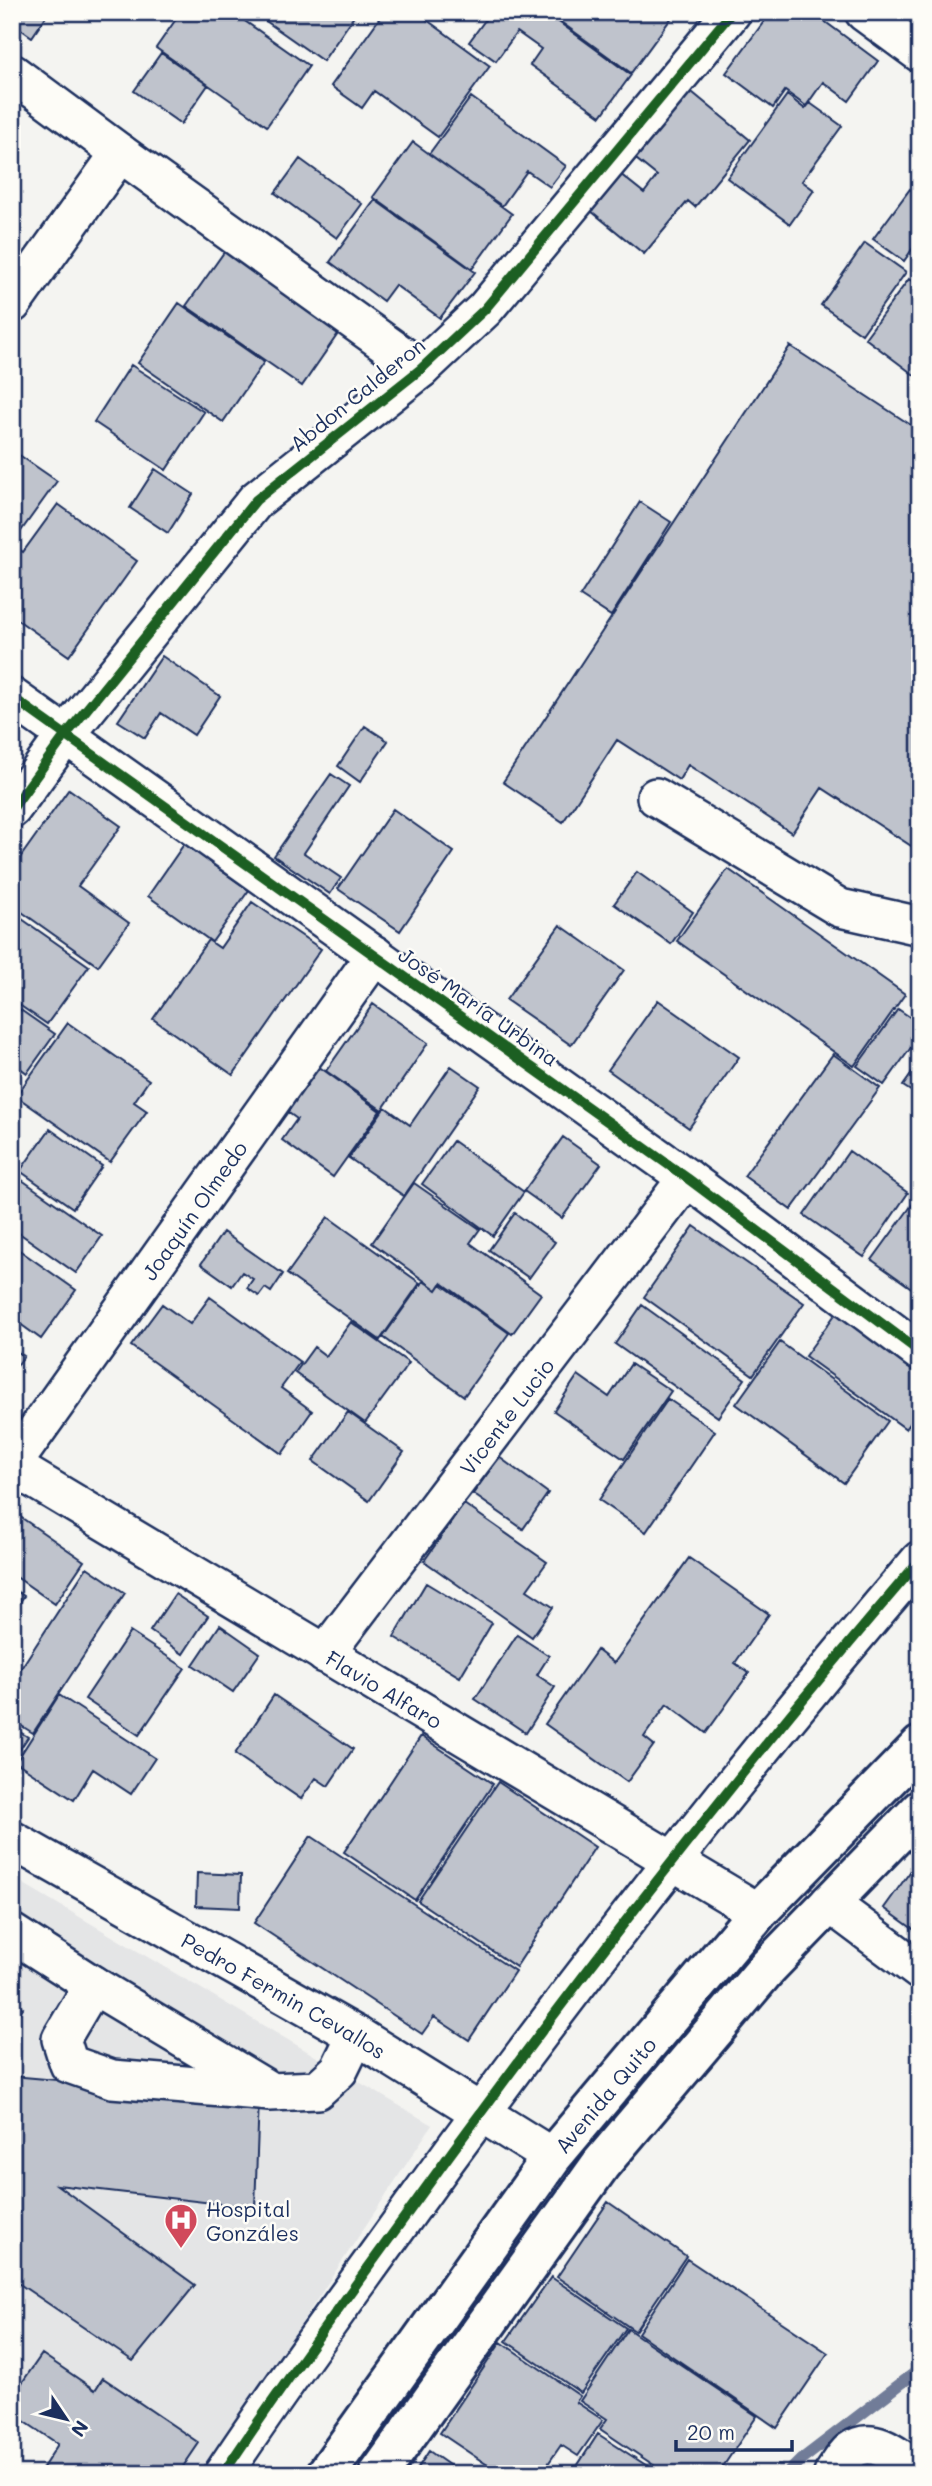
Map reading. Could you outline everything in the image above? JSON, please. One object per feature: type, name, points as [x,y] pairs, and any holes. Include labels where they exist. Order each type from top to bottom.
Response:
[{"type":"highway","name":"Avenida Quito","points":[[326,2474],[552,2157],[758,1912],[920,1746]]},
{"type":"highway","name":"Avenida Quito","points":[[379,2474],[601,2164],[768,1967],[920,1810]]},
{"type":"street","name":"Abdon Calderon","points":[[12,809],[65,736],[256,500],[421,369],[485,309],[732,12]]},
{"type":"street","points":[[864,12],[920,53]]},
{"type":"street","points":[[12,73],[421,369]]},
{"type":"street","points":[[12,304],[120,153]]},
{"type":"street","name":"José María Urbina","points":[[12,697],[687,1178],[920,1352]]},
{"type":"street","points":[[656,797],[841,908],[920,926]]},
{"type":"street","name":"Joaquín Olmedo","points":[[12,1465],[375,955]]},
{"type":"street","name":"Vicente Lucio","points":[[325,1654],[687,1178]]},
{"type":"street","name":"Flavio Alfaro","points":[[12,1465],[758,1912]]},
{"type":"street","points":[[223,2474],[480,2112],[672,1861],[847,1645],[920,1560]]},
{"type":"street","name":"Pedro Fermin Cevallos","points":[[12,1840],[356,2035],[552,2157]]},
{"type":"street","points":[[829,1903],[920,1971]]},
{"type":"street","points":[[12,1933],[270,2092]]},
{"type":"street","points":[[93,1985],[61,2039],[69,2064],[112,2079],[270,2092],[317,2090],[338,2070],[356,2035]]},
{"type":"street","points":[[833,2474],[850,2451],[868,2444],[883,2447],[920,2473]]},
{"type":"shaded area","name":"Hospital Gonzáles","points":[[12,1877],[432,2125],[202,2474],[164,2474],[12,2376]]},
{"type":"building","points":[[12,12],[49,12],[32,37],[12,23]]},
{"type":"building","points":[[181,12],[232,12],[309,66],[267,126],[156,48]]},
{"type":"building","points":[[253,12],[357,12],[323,61]]},
{"type":"building","points":[[384,12],[416,12],[490,66],[438,137],[374,91],[362,108],[331,86]]},
{"type":"building","points":[[491,12],[545,12],[631,75],[601,116],[530,65],[541,49],[517,32],[496,61],[469,42]]},
{"type":"building","points":[[547,12],[674,12],[675,13],[631,73]]},
{"type":"building","points":[[771,12],[812,12],[878,61],[849,101],[823,82],[806,106],[785,91],[773,108],[726,73]]},
{"type":"building","points":[[161,53],[208,85],[181,124],[134,91]]},
{"type":"building","points":[[687,88],[750,140],[695,207],[688,201],[644,254],[585,206],[615,170],[644,193],[657,176],[631,155]]},
{"type":"building","points":[[787,95],[805,109],[810,103],[842,126],[802,181],[814,190],[790,224],[727,178]]},
{"type":"building","points":[[471,97],[566,166],[550,187],[527,171],[502,206],[429,154]]},
{"type":"building","points":[[413,142],[512,214],[472,269],[373,197]]},
{"type":"building","points":[[300,159],[362,204],[337,238],[275,193]]},
{"type":"building","points":[[910,189],[920,196],[920,238],[904,261],[873,239]]},
{"type":"building","points":[[375,200],[475,272],[440,318],[395,285],[383,301],[330,262]]},
{"type":"building","points":[[865,243],[906,272],[862,334],[821,305]]},
{"type":"building","points":[[227,248],[342,328],[302,386],[186,306]]},
{"type":"building","points":[[909,279],[920,287],[920,318],[917,322],[920,324],[918,378],[865,338]]},
{"type":"building","points":[[179,303],[264,362],[223,422],[138,363]]},
{"type":"building","points":[[790,346],[920,431],[920,849],[919,851],[822,788],[792,833],[688,765],[679,780],[617,740],[563,822],[503,782]]},
{"type":"building","points":[[131,365],[204,412],[166,470],[94,422]]},
{"type":"building","points":[[12,450],[57,481],[16,538],[12,536]]},
{"type":"building","points":[[155,469],[193,494],[168,533],[130,508]]},
{"type":"building","points":[[640,502],[671,522],[611,616],[580,596]]},
{"type":"building","points":[[58,504],[137,561],[69,656],[12,616],[12,547],[13,545],[23,552]]},
{"type":"building","points":[[162,656],[220,696],[194,735],[161,713],[145,738],[118,721]]},
{"type":"building","points":[[365,726],[388,741],[360,782],[338,766]]},
{"type":"building","points":[[331,774],[349,786],[304,853],[341,878],[330,894],[274,856]]},
{"type":"building","points":[[69,789],[121,826],[78,886],[129,923],[98,966],[12,905],[12,869]]},
{"type":"building","points":[[393,809],[454,852],[400,931],[338,889]]},
{"type":"building","points":[[189,837],[214,855],[209,862],[249,890],[212,942],[148,896]]},
{"type":"building","points":[[728,869],[905,994],[854,1066],[677,941]]},
{"type":"building","points":[[637,872],[693,912],[671,944],[614,904]]},
{"type":"building","points":[[252,902],[321,949],[233,1075],[153,1019],[208,940],[220,948]]},
{"type":"building","points":[[12,912],[89,966],[47,1024],[12,1000]]},
{"type":"building","points":[[560,925],[624,970],[571,1045],[506,1000]]},
{"type":"building","points":[[658,1000],[739,1057],[689,1128],[608,1070]]},
{"type":"building","points":[[12,1004],[55,1034],[27,1073],[12,1062]]},
{"type":"building","points":[[373,1004],[428,1043],[382,1110],[326,1071]]},
{"type":"building","points":[[898,1009],[920,1024],[920,1035],[884,1085],[857,1066]]},
{"type":"building","points":[[68,1023],[149,1080],[134,1102],[147,1111],[110,1162],[16,1096]]},
{"type":"building","points":[[833,1054],[880,1088],[791,1210],[744,1176]]},
{"type":"building","points":[[920,1062],[920,1097],[903,1086]]},
{"type":"building","points":[[318,1066],[380,1111],[333,1177],[282,1140],[297,1119],[286,1111]]},
{"type":"building","points":[[451,1066],[480,1086],[404,1196],[349,1158],[385,1107],[410,1125]]},
{"type":"building","points":[[50,1129],[102,1166],[73,1208],[20,1171]]},
{"type":"building","points":[[563,1137],[601,1164],[562,1218],[524,1191]]},
{"type":"building","points":[[453,1141],[524,1192],[493,1236],[422,1184]]},
{"type":"building","points":[[849,1151],[908,1193],[864,1257],[804,1215]]},
{"type":"building","points":[[12,1173],[102,1236],[76,1273],[12,1228]]},
{"type":"building","points":[[414,1183],[480,1229],[470,1243],[541,1294],[512,1334],[442,1283],[437,1290],[372,1243]]},
{"type":"building","points":[[917,1198],[920,1200],[920,1294],[872,1260]]},
{"type":"building","points":[[515,1213],[555,1242],[529,1278],[489,1250]]},
{"type":"building","points":[[328,1217],[420,1283],[380,1340],[287,1274]]},
{"type":"building","points":[[694,1226],[804,1303],[753,1375],[644,1297]]},
{"type":"building","points":[[223,1232],[283,1274],[271,1292],[265,1288],[259,1296],[247,1288],[253,1279],[242,1272],[232,1286],[201,1264]]},
{"type":"building","points":[[12,1245],[76,1290],[41,1339],[12,1318]]},
{"type":"building","points":[[423,1281],[437,1290],[441,1284],[509,1333],[464,1396],[383,1337]]},
{"type":"building","points":[[210,1297],[300,1362],[281,1388],[312,1411],[282,1454],[131,1346],[162,1304],[190,1324]]},
{"type":"building","points":[[642,1305],[745,1379],[718,1417],[615,1344]]},
{"type":"building","points":[[842,1305],[868,1335],[920,1372],[920,1410],[906,1429],[805,1356]]},
{"type":"building","points":[[351,1322],[409,1363],[365,1423],[295,1373],[314,1347],[326,1356]]},
{"type":"building","points":[[780,1342],[888,1421],[844,1483],[736,1404]]},
{"type":"building","points":[[12,1348],[24,1356],[12,1373]]},
{"type":"building","points":[[631,1364],[671,1391],[624,1459],[554,1411],[578,1375],[609,1397]]},
{"type":"building","points":[[668,1399],[715,1431],[646,1532],[599,1500]]},
{"type":"building","points":[[348,1412],[404,1452],[369,1501],[313,1461]]},
{"type":"building","points":[[499,1457],[548,1493],[523,1529],[473,1494]]},
{"type":"building","points":[[464,1504],[547,1562],[527,1590],[553,1607],[532,1637],[424,1561]]},
{"type":"building","points":[[19,1516],[84,1561],[55,1604],[12,1574],[12,1525]]},
{"type":"building","points":[[689,1558],[769,1614],[735,1663],[749,1673],[706,1733],[667,1704],[644,1737],[654,1745],[627,1782],[545,1724],[597,1650],[614,1663]]},
{"type":"building","points":[[87,1567],[125,1593],[33,1733],[12,1720],[12,1682]]},
{"type":"building","points":[[426,1583],[492,1623],[460,1677],[394,1637]]},
{"type":"building","points":[[12,1588],[24,1596],[12,1614]]},
{"type":"building","points":[[175,1594],[208,1616],[183,1654],[150,1631]]},
{"type":"building","points":[[220,1625],[260,1653],[233,1692],[193,1665]]},
{"type":"building","points":[[130,1632],[185,1668],[139,1735],[85,1699]]},
{"type":"building","points":[[517,1635],[549,1656],[537,1675],[555,1687],[526,1733],[475,1699]]},
{"type":"building","points":[[59,1695],[155,1758],[131,1794],[93,1769],[74,1800],[16,1762]]},
{"type":"building","points":[[274,1695],[353,1749],[328,1786],[316,1778],[301,1799],[235,1754]]},
{"type":"building","points":[[12,1727],[28,1737],[12,1761]]},
{"type":"building","points":[[421,1736],[493,1784],[415,1900],[344,1852]]},
{"type":"building","points":[[498,1782],[595,1847],[516,1967],[418,1901]]},
{"type":"building","points":[[311,1836],[515,1971],[469,2040],[434,2017],[422,2034],[254,1923]]},
{"type":"building","points":[[920,1858],[920,1934],[884,1908]]},
{"type":"building","points":[[197,1873],[241,1875],[240,1908],[196,1906]]},
{"type":"building","points":[[12,2000],[23,2008],[12,2023]]},
{"type":"building","points":[[12,2076],[259,2098],[255,2208],[57,2185],[195,2285],[133,2361],[12,2279]]},
{"type":"building","points":[[608,2202],[686,2256],[635,2331],[557,2277]]},
{"type":"building","points":[[687,2259],[828,2353],[777,2428],[638,2333]]},
{"type":"building","points":[[551,2277],[626,2328],[581,2393],[506,2341]]},
{"type":"building","points":[[628,2329],[757,2416],[718,2474],[667,2474],[600,2429],[607,2419],[580,2401]]},
{"type":"building","points":[[501,2342],[580,2396],[576,2402],[603,2420],[578,2456],[561,2445],[541,2474],[501,2474],[440,2433]]},
{"type":"building","points":[[42,2354],[95,2390],[103,2378],[199,2443],[178,2474],[39,2474],[58,2444],[12,2413],[12,2397]]},
{"type":"building","points":[[598,2434],[655,2471],[653,2474],[572,2474]]},
{"type":"building","points":[[429,2451],[462,2474],[414,2474]]},
{"type":"waterway","points":[[787,2474],[801,2460],[920,2369]]},
{"type":"cycle path","points":[[12,809],[65,736],[256,500],[421,369],[485,309],[732,12]]},
{"type":"cycle path","points":[[12,697],[687,1178],[920,1352]]},
{"type":"cycle path","points":[[223,2474],[449,2155],[579,1981],[781,1726],[920,1560]]},
{"type":"place","name":"Hospital Gonzáles","points":[[181,2250]]}]
